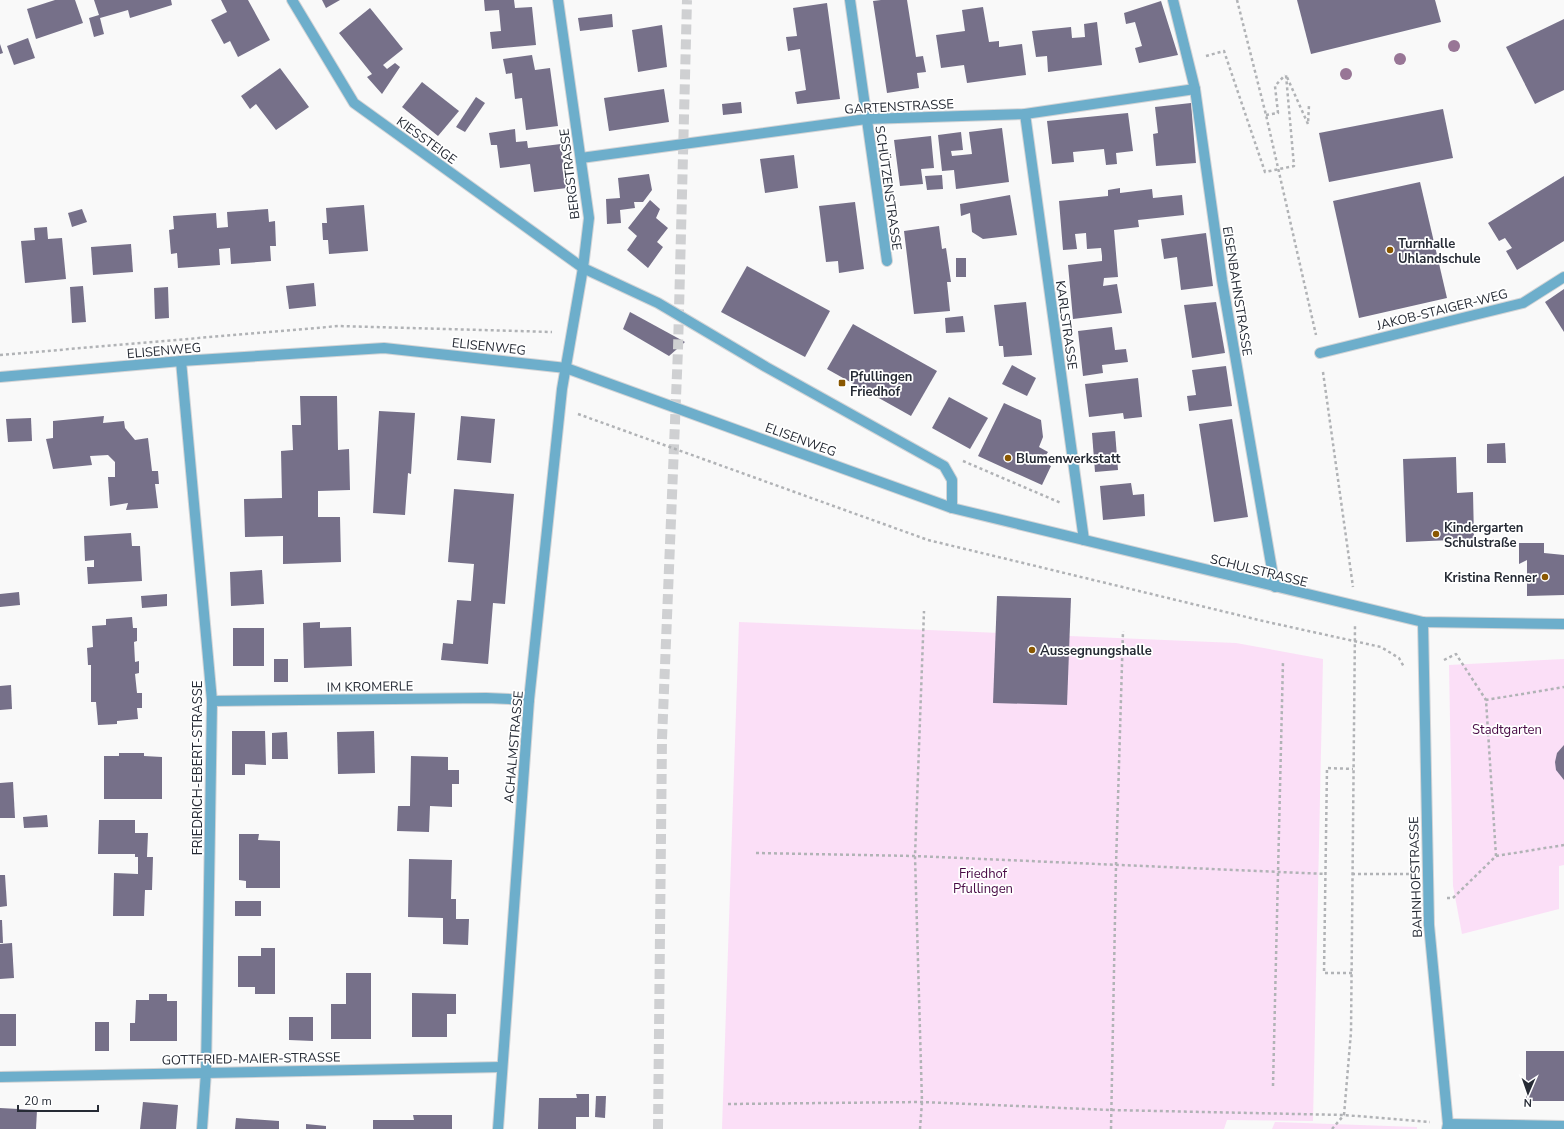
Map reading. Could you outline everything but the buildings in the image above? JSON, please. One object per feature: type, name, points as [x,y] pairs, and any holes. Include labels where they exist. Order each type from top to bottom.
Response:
[{"type":"street","name":"KIESSTEIGE","points":[[292,0],[354,102],[583,268],[658,303],[766,367],[944,466]]},
{"type":"street","name":"BERGSTRASSE","points":[[558,0],[589,218],[583,268],[566,368]]},
{"type":"street","name":"SCHÜTZENSTRASSE","points":[[850,0],[887,261]]},
{"type":"street","name":"EISENBAHNSTRASSE","points":[[1173,0],[1195,89],[1222,280],[1275,587]]},
{"type":"street","name":"GARTENSTRASSE","points":[[581,158],[866,119],[1025,114],[1195,89]]},
{"type":"street","name":"KARLSTRASSE","points":[[1025,114],[1084,540]]},
{"type":"street","name":"JAKOB-STAIGER-WEG","points":[[1320,353],[1523,303],[1564,277]]},
{"type":"street","name":"ELISENWEG","points":[[0,377],[181,361],[384,348],[566,368],[952,508]]},
{"type":"street","name":"FRIEDRICH-EBERT-STRASSE","points":[[181,361],[212,701],[206,1072],[202,1129]]},
{"type":"street","name":"ACHALMSTRASSE","points":[[498,1129],[529,700],[566,368]]},
{"type":"street","points":[[944,466],[952,480],[952,508]]},
{"type":"street","name":"SCHULSTRASSE","points":[[952,508],[1423,622],[1564,624]]},
{"type":"street","name":"BAHNHOFSTRASSE","points":[[1423,622],[1428,925],[1447,1126]]},
{"type":"street","name":"IM KROMERLE","points":[[212,701],[486,698],[529,700]]},
{"type":"street","name":"GOTTFRIED-MAIER-STRASSE","points":[[0,1077],[502,1067]]},
{"type":"street","points":[[1447,1126],[1564,1126]]},
{"type":"path","points":[[1237,0],[1266,115],[1320,353],[1356,606],[1351,1032],[1344,1115],[1332,1129]]},
{"type":"path","points":[[1188,61],[1224,51],[1265,172],[1294,166],[1286,75]]},
{"type":"path","points":[[1266,115],[1278,113],[1275,86],[1286,75]]},
{"type":"path","points":[[1286,75],[1308,124],[1309,105]]},
{"type":"path","points":[[561,408],[928,540],[1381,647],[1399,658],[1408,672],[1439,672],[1445,658],[1456,654],[1486,700],[1496,856]]},
{"type":"path","points":[[944,466],[958,458],[1080,512]]},
{"type":"path","points":[[920,1129],[922,1102],[915,856],[924,611]]},
{"type":"path","points":[[1111,1129],[1116,865],[1123,631]]},
{"type":"path","points":[[1273,1086],[1283,661]]},
{"type":"path","points":[[1486,700],[1564,687]]},
{"type":"path","points":[[1352,973],[1324,973],[1327,768],[1353,768]]},
{"type":"path","points":[[1446,898],[1453,898],[1496,856],[1564,845]]},
{"type":"path","points":[[756,853],[915,856],[1326,874]]},
{"type":"path","points":[[1352,874],[1428,874]]},
{"type":"path","points":[[728,1104],[922,1102],[1112,1110],[1344,1115],[1447,1126]]},
{"type":"green space","name":"Friedhof Pfullingen","points":[[739,622],[1236,643],[1323,659],[1313,1121],[1227,1120],[1224,1129],[722,1129]]},
{"type":"green space","name":"Stadtgarten","points":[[1564,659],[1564,865],[1559,866],[1559,909],[1462,934],[1453,886],[1449,665]]},
{"type":"green space","points":[[1275,1122],[1417,1127],[1417,1129],[1272,1129]]},
{"type":"tunnel","points":[[658,1129],[662,739],[678,349],[687,0]]},
{"type":"place","name":"Turnhalle Uhlandschule","points":[[1390,250]]},
{"type":"place","name":"Pfullingen Friedhof","points":[[842,383]]},
{"type":"place","name":"Blumenwerkstatt","points":[[1008,458]]},
{"type":"place","name":"Kindergarten Schulstraße","points":[[1436,534]]},
{"type":"place","name":"Kristina Renner","points":[[1545,577]]},
{"type":"place","name":"Aussegnungshalle","points":[[1032,650]]}]
